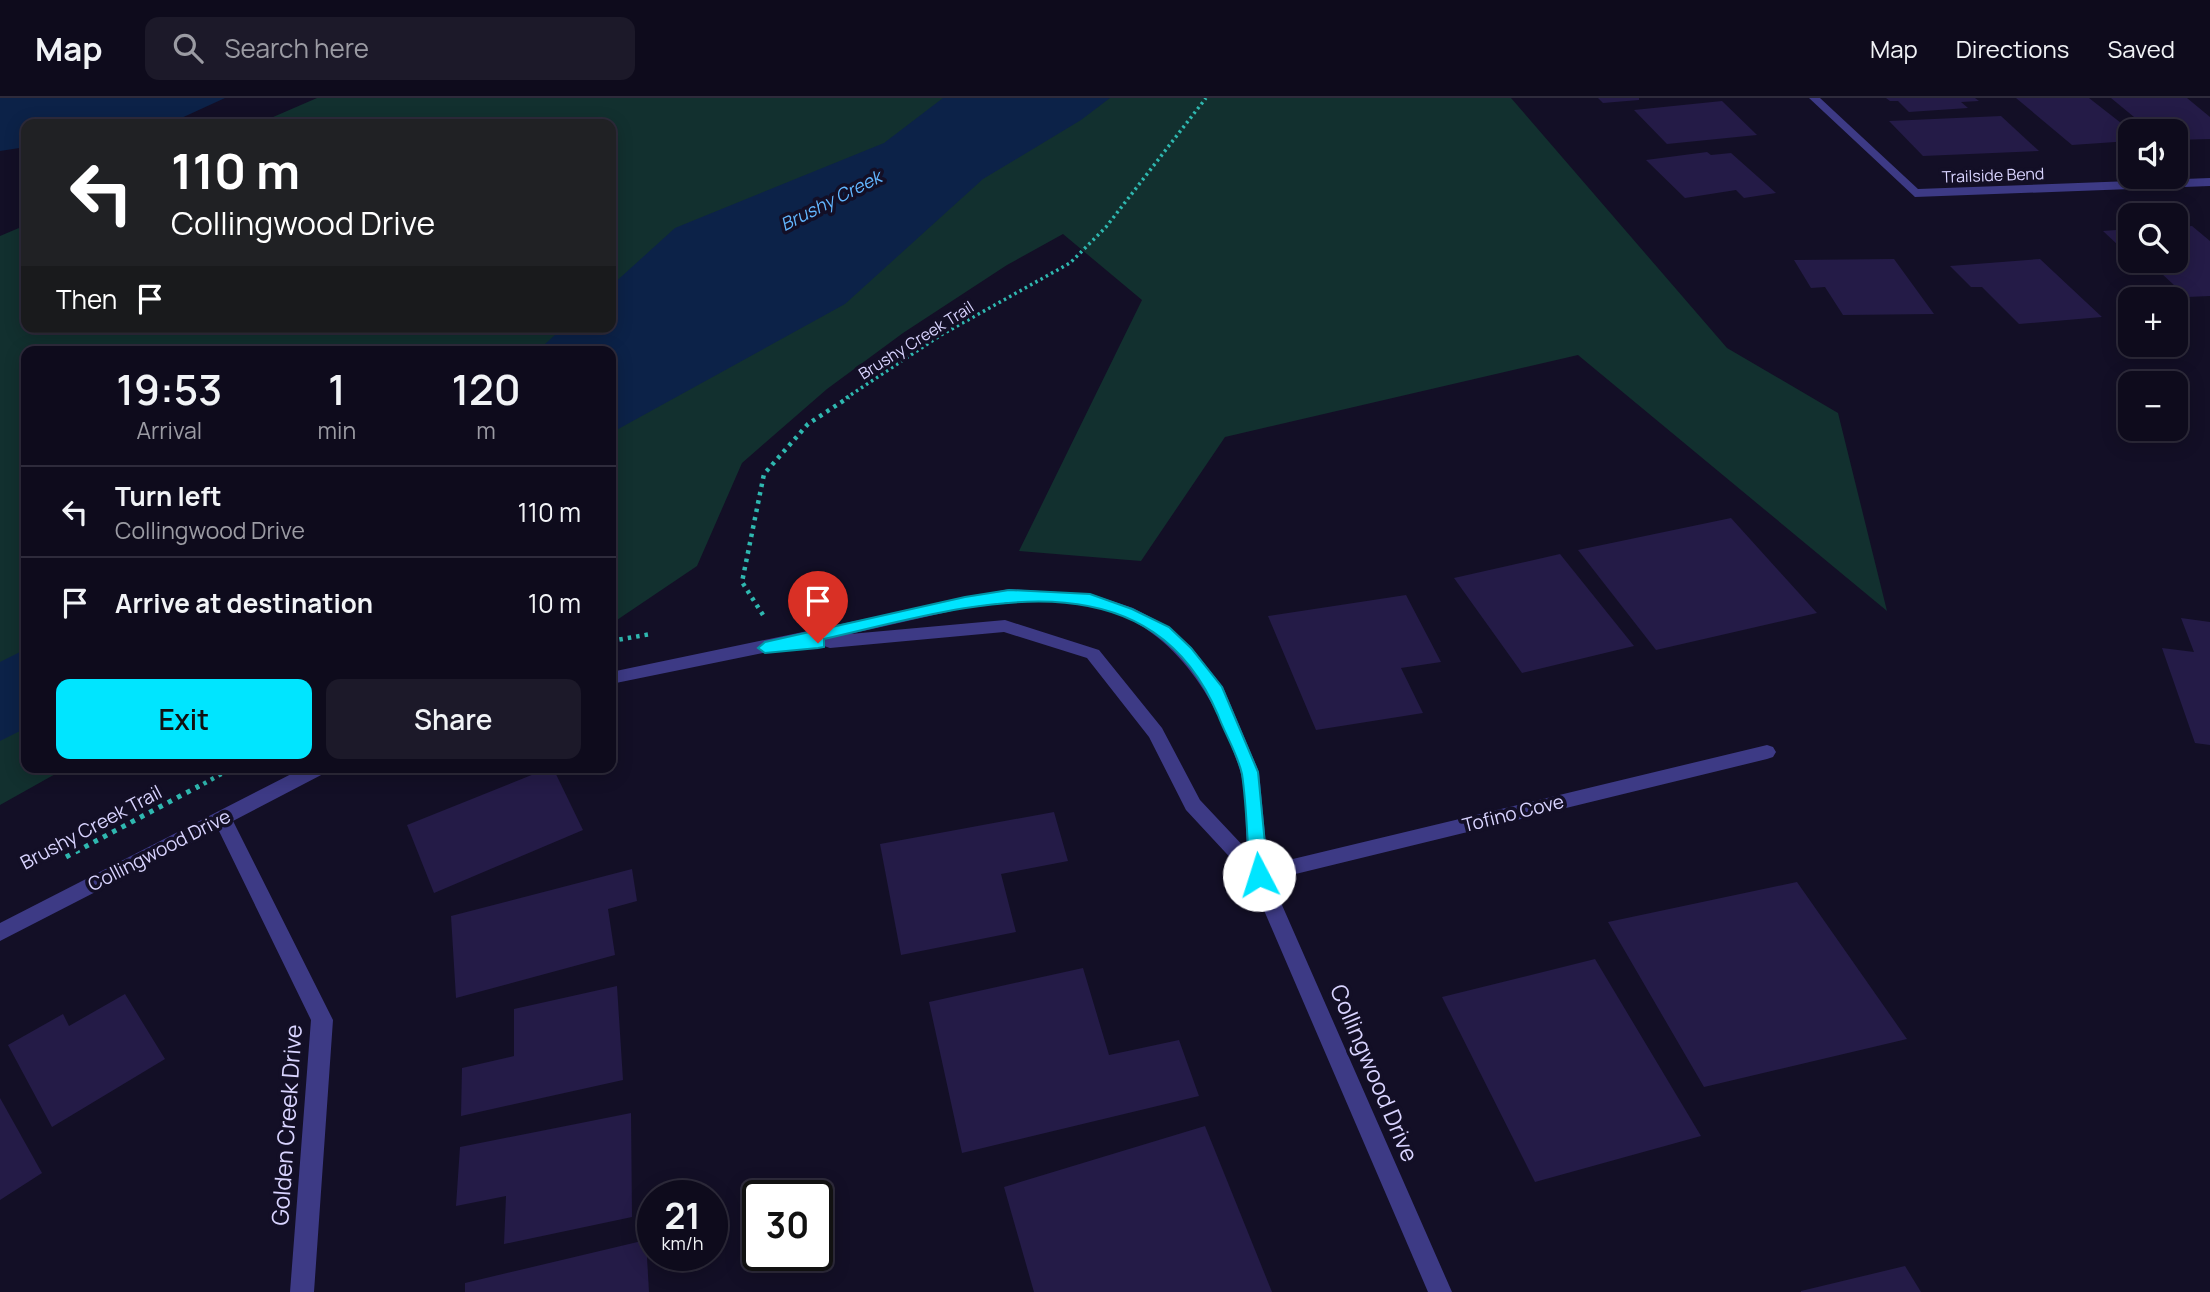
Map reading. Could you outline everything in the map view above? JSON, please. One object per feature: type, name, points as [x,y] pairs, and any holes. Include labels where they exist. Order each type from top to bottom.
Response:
[{"type":"street","name":"Trailside Bend","points":[[1814,98],[1915,193],[2210,182]]},
{"type":"street","name":"Collingwood Drive","points":[[616,677],[765,648],[965,602],[1009,595],[1085,598],[1127,612],[1163,631],[1186,652],[1214,687],[1250,772],[1259,875],[1440,1292]]},
{"type":"street","name":"Collingwood Drive","points":[[765,648],[1005,626],[1093,654],[1156,733],[1193,805],[1259,875]]},
{"type":"street","name":"Tofino Cove","points":[[1259,875],[1767,752]]},
{"type":"street","name":"Collingwood Drive","points":[[0,933],[309,773]]},
{"type":"street","name":"Golden Creek Drive","points":[[222,817],[322,1020],[302,1292]]},
{"type":"path","name":"Brushy Creek Trail","points":[[765,648],[763,613],[742,582],[764,474],[808,424],[941,335],[1070,262],[1106,227],[1206,98]]},
{"type":"path","name":"Brushy Creek Trail","points":[[60,860],[223,773]]},
{"type":"green space","points":[[317,98],[1511,98],[1727,348],[1838,413],[1887,611],[1578,355],[1225,437],[1141,561],[1019,551],[1142,300],[1063,234],[1007,265],[903,333],[827,389],[742,463],[697,566],[616,621],[616,346],[21,346],[21,773],[57,773],[0,805],[0,236],[21,227],[21,333],[616,333],[616,119],[269,119]]},
{"type":"water","points":[[0,98],[225,98],[179,119],[21,119],[21,148],[0,151]]},
{"type":"water","name":"Brushy Creek","points":[[943,98],[1110,98],[1081,120],[983,179],[845,304],[616,430],[616,346],[543,346],[557,333],[616,333],[616,281],[675,228],[884,143]]},
{"type":"water","points":[[21,652],[21,730],[0,741],[0,662]]},
{"type":"building","points":[[1598,98],[1639,98],[1639,100],[1603,103]]},
{"type":"building","points":[[1886,98],[1975,98],[1979,101],[1961,102],[1968,108],[1909,112],[1898,101]]},
{"type":"building","points":[[2016,98],[2089,98],[2118,121],[2118,142],[2072,145]]},
{"type":"building","points":[[2111,98],[2187,98],[2210,117],[2210,139],[2188,140],[2188,119],[2136,119]]},
{"type":"building","points":[[1722,101],[1757,135],[1667,144],[1634,110]]},
{"type":"building","points":[[2001,116],[2039,151],[1923,156],[1889,121]]},
{"type":"building","points":[[1707,152],[1711,155],[1731,153],[1776,193],[1744,198],[1736,190],[1685,198],[1646,160]]},
{"type":"building","points":[[2188,226],[2192,226],[2210,241],[2210,296],[2188,297],[2188,287],[2176,287],[2161,273],[2188,273]]},
{"type":"building","points":[[2118,230],[2118,245],[2103,231]]},
{"type":"building","points":[[1894,259],[1934,314],[1843,315],[1825,287],[1811,288],[1794,260]]},
{"type":"building","points":[[2040,259],[2102,317],[2019,324],[1982,287],[1971,287],[1950,266]]},
{"type":"building","points":[[1731,518],[1817,613],[1656,650],[1578,550]]},
{"type":"building","points":[[1560,554],[1634,646],[1522,673],[1454,578]]},
{"type":"building","points":[[1406,595],[1441,662],[1401,668],[1423,713],[1316,730],[1268,616]]},
{"type":"building","points":[[2181,618],[2210,622],[2210,745],[2195,743],[2162,648],[2194,652]]},
{"type":"building","points":[[537,773],[555,773],[583,830],[434,893],[407,825]]},
{"type":"building","points":[[1054,812],[1068,861],[1001,874],[1016,932],[901,955],[880,844]]},
{"type":"building","points":[[632,869],[637,901],[608,909],[615,955],[456,998],[451,916]]},
{"type":"building","points":[[1797,882],[1907,1039],[1704,1087],[1608,922]]},
{"type":"building","points":[[1595,959],[1701,1136],[1535,1182],[1442,997]]},
{"type":"building","points":[[1083,968],[1109,1055],[1179,1040],[1199,1096],[962,1153],[929,1002]]},
{"type":"building","points":[[617,986],[623,1080],[461,1116],[462,1068],[514,1056],[514,1009]]},
{"type":"building","points":[[125,994],[165,1059],[52,1127],[8,1045],[63,1014],[69,1026]]},
{"type":"building","points":[[0,1098],[42,1173],[0,1200]]},
{"type":"building","points":[[631,1113],[632,1217],[504,1244],[506,1196],[456,1206],[460,1147]]},
{"type":"building","points":[[1205,1126],[1272,1292],[1034,1292],[1004,1187]]},
{"type":"building","points":[[637,1242],[637,1271],[648,1271],[649,1292],[465,1292],[465,1283]]},
{"type":"building","points":[[1905,1266],[1921,1292],[1801,1292],[1801,1291]]},
{"type":"route","points":[[818,643],[765,648],[965,602],[1009,595],[1085,598],[1127,612],[1163,631],[1186,652],[1214,687],[1250,772],[1259,875]]}]
